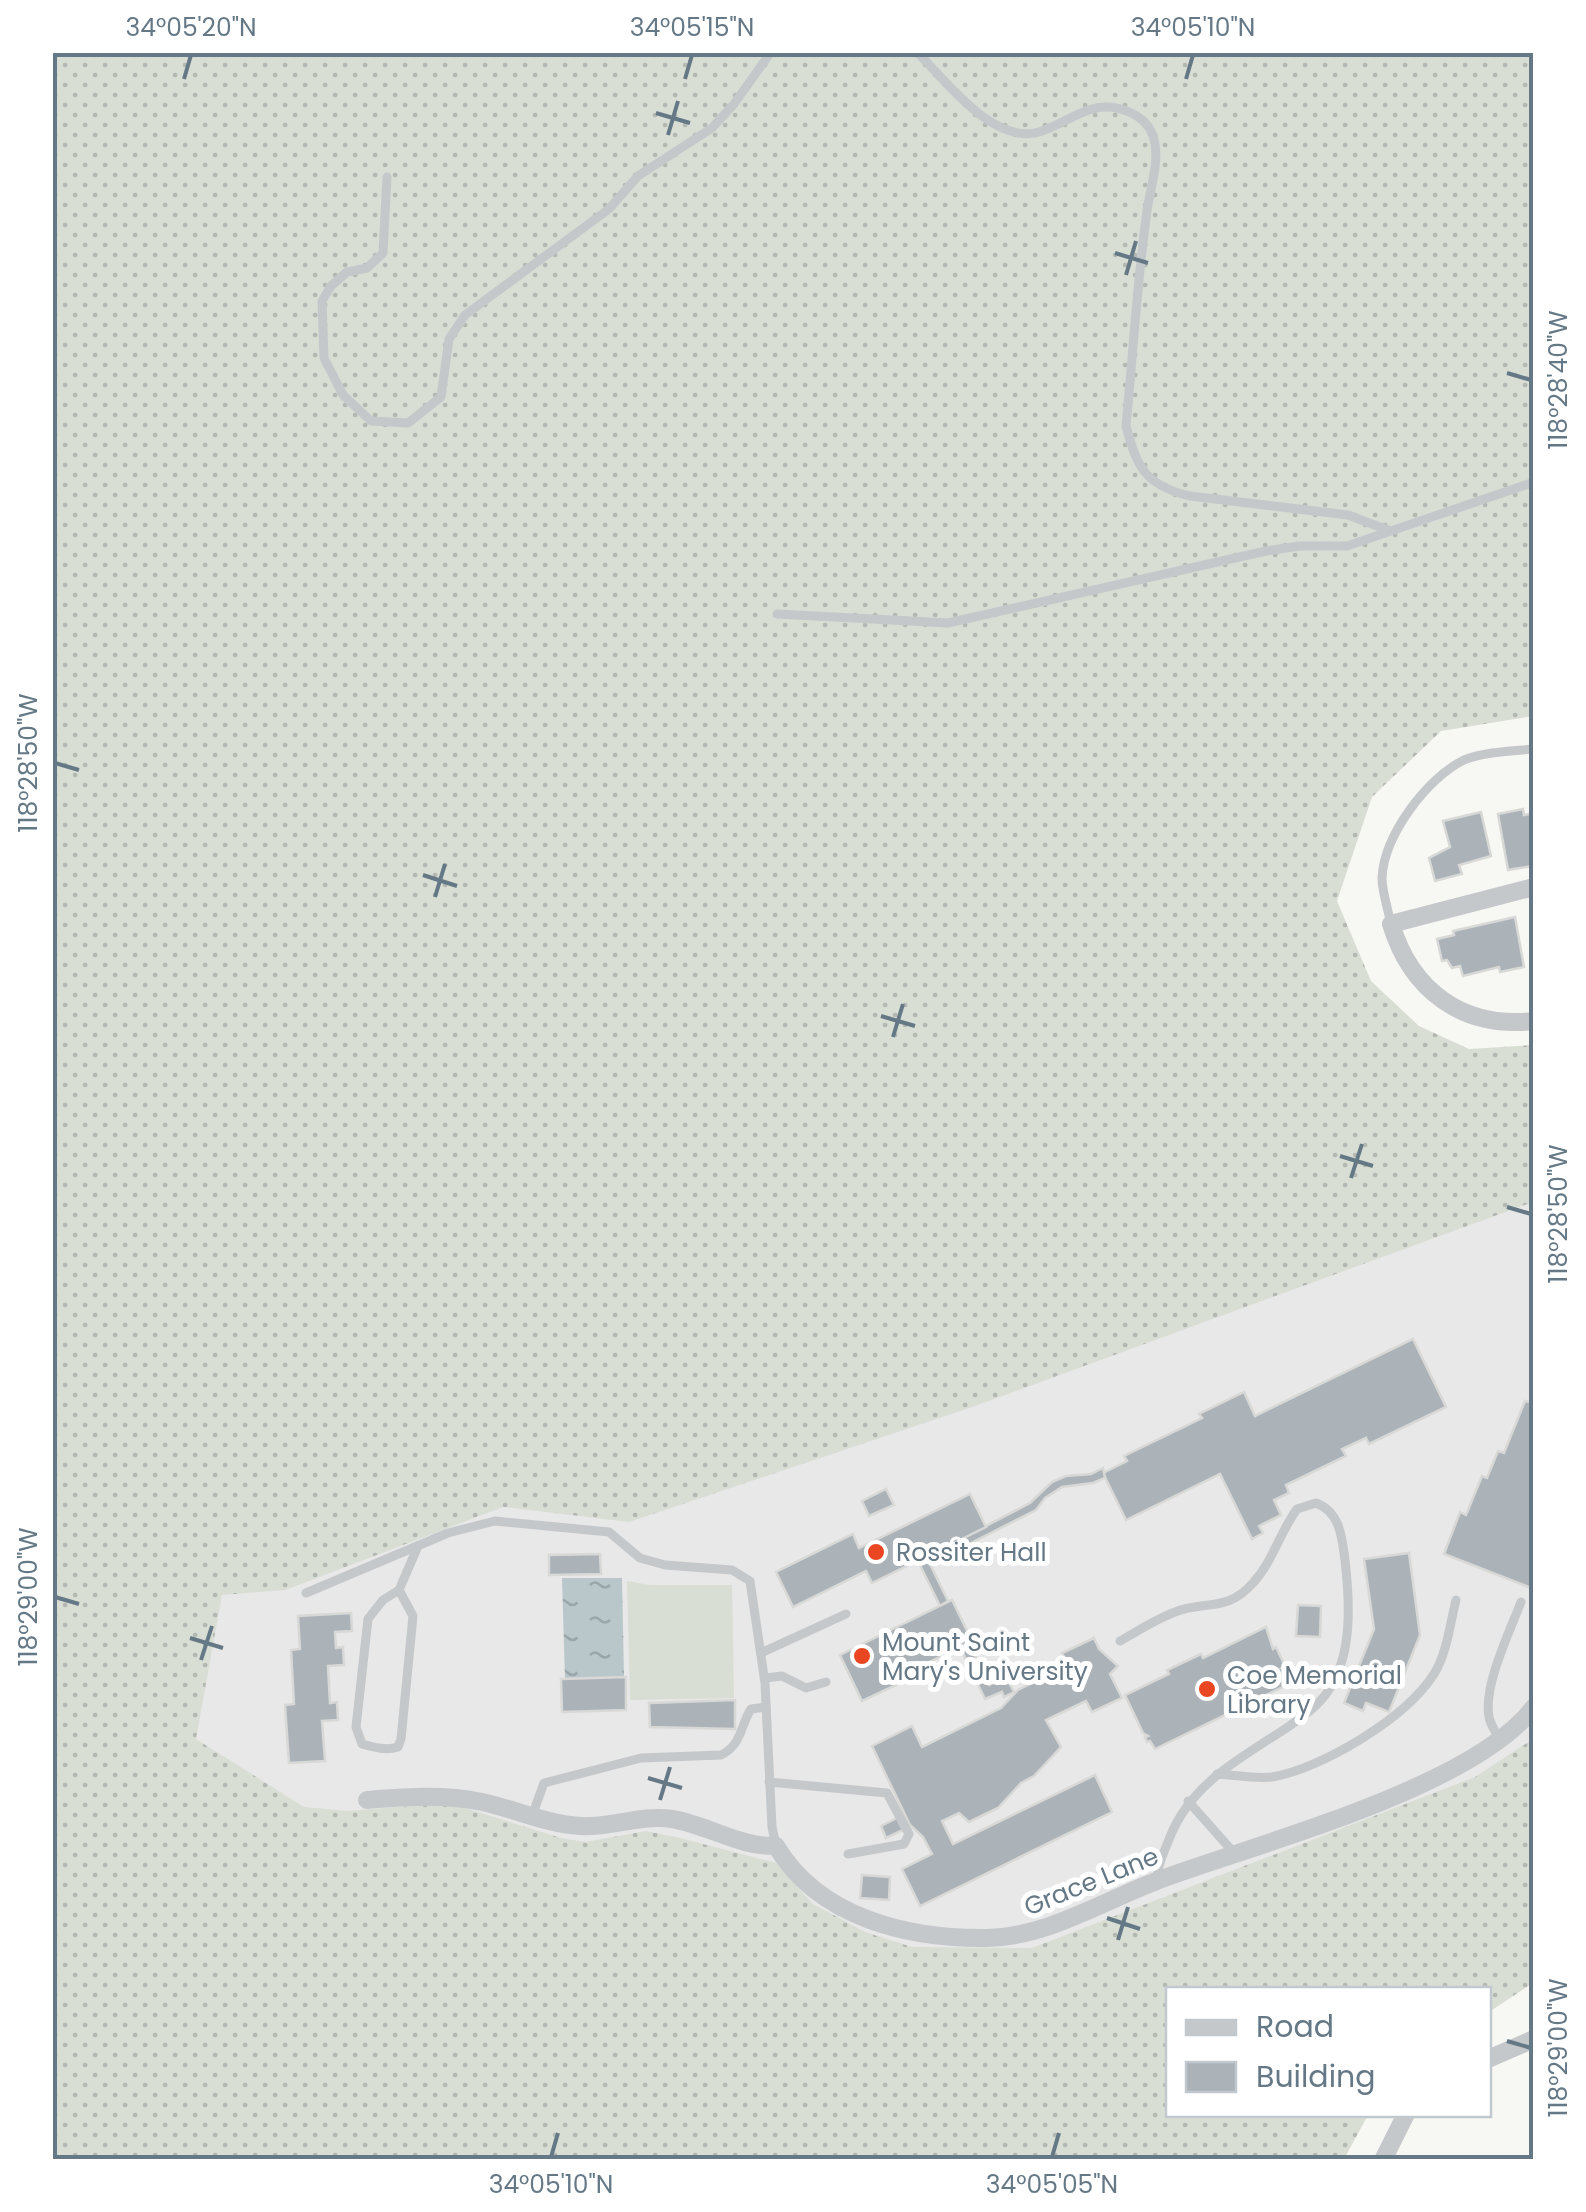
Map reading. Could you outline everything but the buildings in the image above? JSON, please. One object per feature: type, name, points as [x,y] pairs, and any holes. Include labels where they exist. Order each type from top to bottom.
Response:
[{"type":"street","points":[[1534,886],[1391,924],[1398,949],[1411,972],[1435,996],[1464,1012],[1493,1020],[1534,1020]]},
{"type":"street","name":"Grace Lane","points":[[776,1846],[799,1878],[822,1897],[890,1928],[987,1938],[1025,1935],[1156,1881],[1433,1779],[1499,1739],[1534,1708]]},
{"type":"street","points":[[367,1800],[440,1796],[578,1826],[674,1819],[756,1846],[776,1846]]},
{"type":"street","points":[[1491,2058],[1534,2039]]},
{"type":"street","points":[[1383,2160],[1404,2117]]},
{"type":"lane","points":[[387,177],[384,253],[366,268],[347,272],[322,301],[324,358],[342,394],[371,421],[408,423],[441,397],[450,339],[465,315],[610,209],[638,176],[712,128],[771,52]]},
{"type":"lane","points":[[916,52],[990,124],[1012,133],[1037,133],[1096,108],[1124,109],[1140,117],[1153,134],[1156,156],[1146,212],[1126,426],[1133,454],[1147,478],[1166,491],[1348,515],[1388,530]]},
{"type":"lane","points":[[777,614],[948,624],[1266,551],[1347,546],[1534,482]]},
{"type":"lane","points":[[1391,924],[1382,877],[1398,831],[1427,787],[1466,760],[1534,749]]},
{"type":"lane","points":[[1120,1641],[1170,1614],[1186,1608],[1206,1608],[1242,1594],[1256,1580],[1297,1509],[1316,1502],[1334,1515],[1346,1566],[1347,1640],[1340,1667],[1326,1694],[1304,1716],[1217,1774],[1188,1802],[1176,1822],[1156,1881]]},
{"type":"lane","points":[[306,1592],[448,1533],[495,1521],[609,1532],[640,1558],[665,1565],[732,1570],[750,1581],[765,1678],[776,1846]]},
{"type":"lane","points":[[399,1590],[413,1616],[401,1739],[392,1749],[372,1747],[362,1744],[356,1727],[368,1619],[383,1600],[399,1590],[418,1546]]},
{"type":"lane","points":[[1217,1774],[1271,1777],[1325,1759],[1392,1718],[1432,1678],[1456,1600]]},
{"type":"lane","points":[[1499,1739],[1489,1717],[1491,1695],[1521,1602]]},
{"type":"lane","points":[[761,1653],[846,1614]]},
{"type":"lane","points":[[765,1678],[782,1676],[806,1688],[826,1682]]},
{"type":"lane","points":[[532,1816],[544,1783],[641,1758],[721,1755],[740,1738],[751,1709],[766,1706]]},
{"type":"lane","points":[[770,1782],[887,1793],[909,1834],[904,1844],[848,1854]]},
{"type":"lane","points":[[1188,1802],[1235,1854]]},
{"type":"shaded area","points":[[52,53],[1533,53],[1533,716],[1441,731],[1372,797],[1337,901],[1371,981],[1419,1026],[1469,1049],[1533,1045],[1533,1202],[972,1407],[629,1522],[503,1507],[285,1590],[222,1595],[196,1739],[304,1807],[348,1811],[455,1805],[585,1842],[646,1831],[776,1863],[813,1904],[865,1932],[912,1947],[1032,1948],[1475,1777],[1533,1739],[1533,1983],[1491,2011],[1491,1987],[1166,1987],[1166,2117],[1367,2117],[1344,2159],[53,2159]]},
{"type":"shaded area","name":"Mount Saint Mary's University","points":[[1533,1146],[1533,1789],[1020,1993],[479,1882],[167,1759],[212,1553]]},
{"type":"shaded area","points":[[627,1581],[649,1585],[732,1585],[734,1698],[630,1700]]},
{"type":"water","points":[[562,1578],[622,1578],[624,1678],[565,1679]]},
{"type":"place","name":"Rossiter Hall","points":[[876,1552]]},
{"type":"place","name":"Mount Saint Mary's University","points":[[862,1656]]},
{"type":"place","name":"Coe Memorial Library","points":[[1207,1689]]}]
